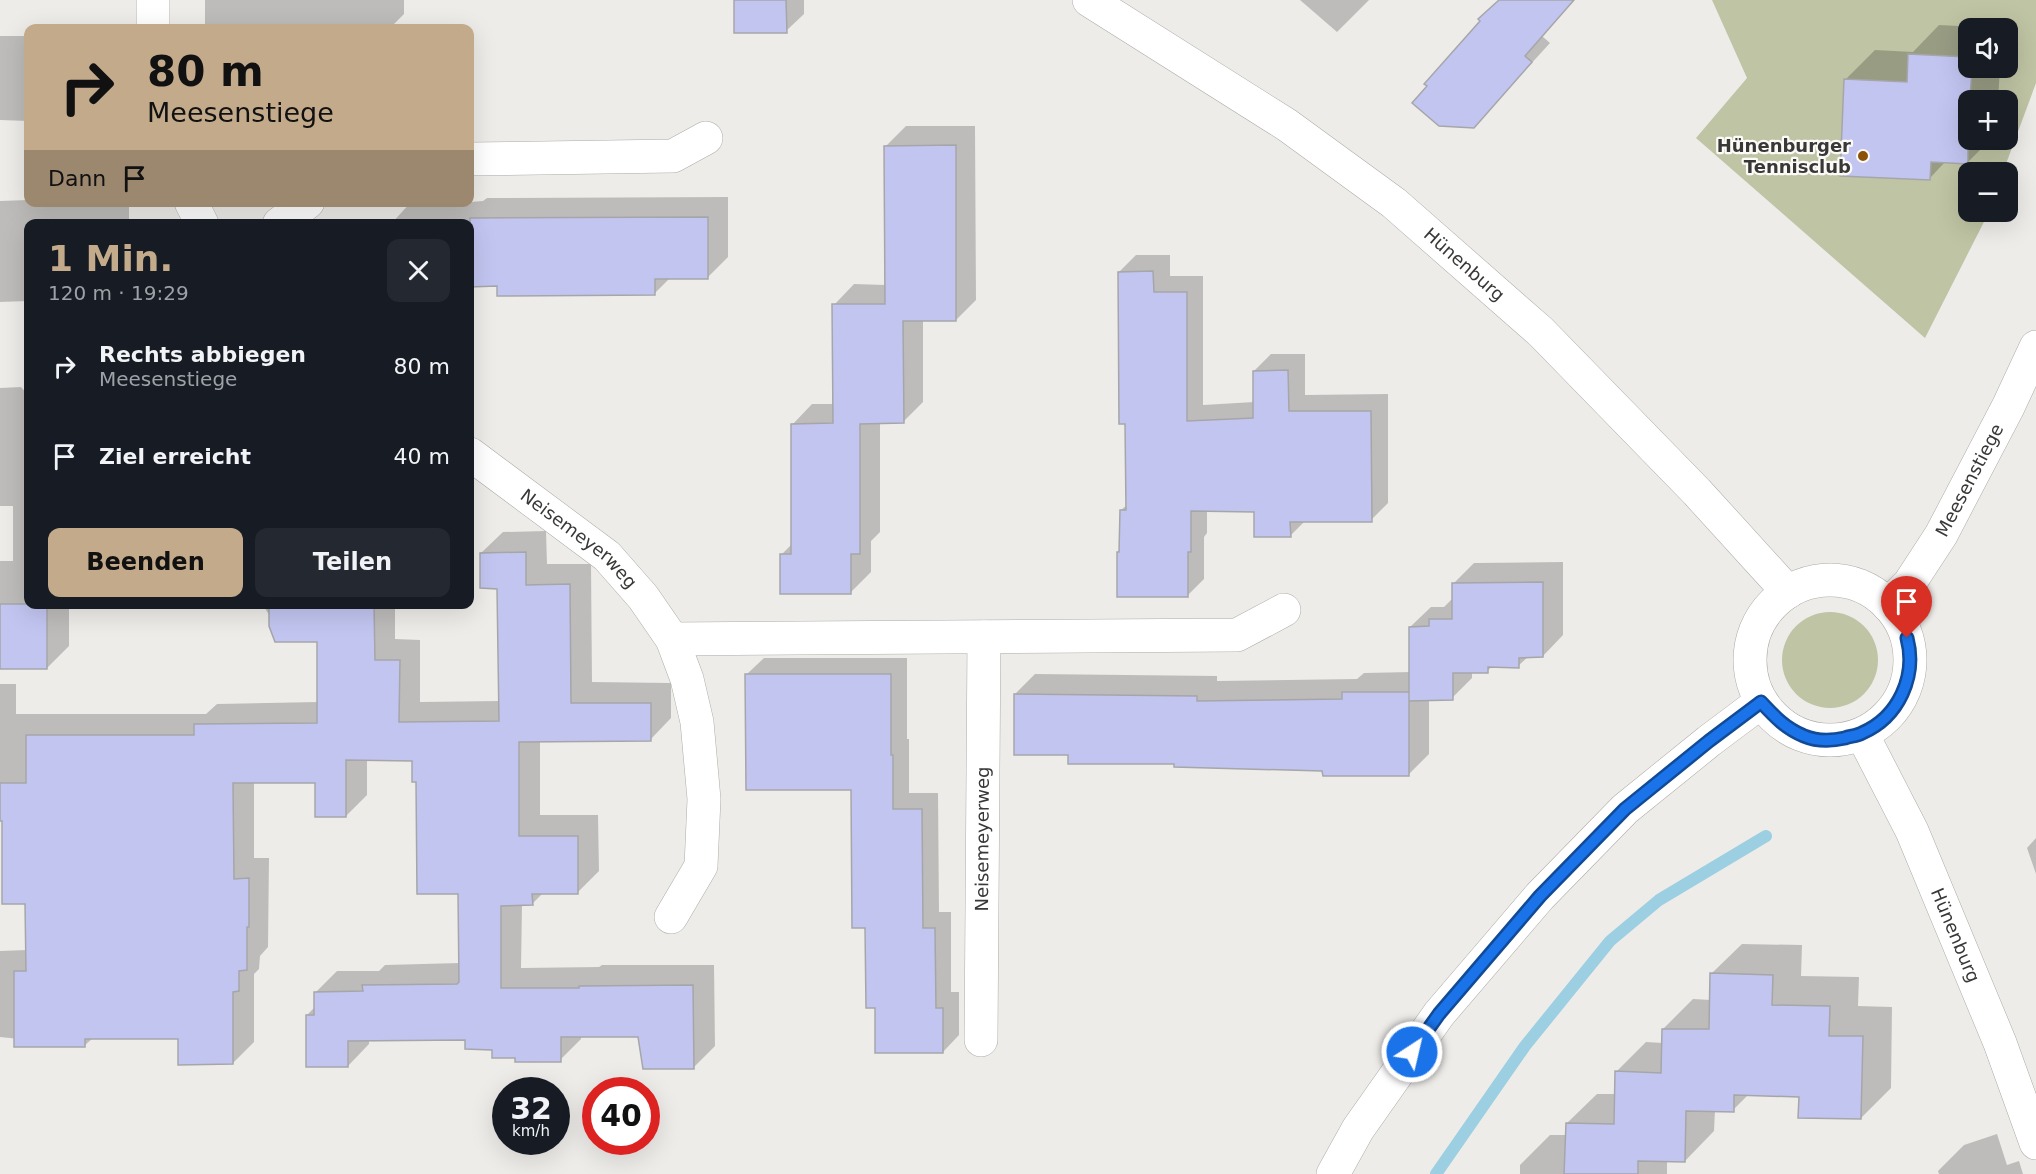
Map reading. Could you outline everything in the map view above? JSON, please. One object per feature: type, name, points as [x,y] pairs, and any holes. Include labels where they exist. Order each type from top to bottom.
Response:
[{"type":"street","points":[[153,0],[153,24]]},
{"type":"street","name":"Hünenburg","points":[[1089,0],[1287,125],[1394,203],[1540,332],[1697,492],[1788,592]]},
{"type":"street","points":[[474,159],[673,156],[706,138]]},
{"type":"street","points":[[286,219],[301,207]]},
{"type":"street","name":"Meesenstiege","points":[[1888,605],[1909,584],[1941,535],[2008,407],[2036,347]]},
{"type":"street","name":"Neisemeyerweg","points":[[474,457],[607,556],[644,597],[672,639],[687,679],[697,722],[704,799],[701,866],[671,917]]},
{"type":"street","points":[[1829,580],[1851,583],[1871,591],[1888,605],[1903,626],[1910,651],[1909,676],[1900,700],[1883,721],[1862,734],[1833,740],[1805,736],[1780,723],[1761,702],[1752,678],[1750,653],[1756,629],[1769,608],[1788,592],[1808,583],[1829,580]]},
{"type":"street","points":[[672,639],[1237,635],[1284,610]]},
{"type":"street","name":"Neisemeyerweg","points":[[981,1040],[984,637]]},
{"type":"street","points":[[1333,1174],[1358,1129],[1439,1014],[1540,896],[1625,809],[1761,702]]},
{"type":"street","name":"Hünenburg","points":[[1862,734],[1912,831],[2000,1043],[2036,1143]]},
{"type":"green space","name":"Hünenburger Tennisclub","points":[[1712,0],[2036,0],[2036,83],[2018,132],[2018,90],[1958,90],[1958,150],[2011,150],[2007,162],[1958,162],[1958,222],[1984,222],[1925,338],[1696,138],[1747,78]]},
{"type":"green space","points":[[1830,612],[1849,615],[1864,626],[1875,641],[1878,660],[1875,679],[1864,694],[1849,705],[1830,708],[1811,705],[1796,694],[1785,679],[1782,660],[1785,641],[1796,626],[1811,615]]},
{"type":"building","points":[[734,0],[786,0],[787,33],[734,33]]},
{"type":"building","points":[[1499,0],[1574,0],[1525,56],[1532,62],[1474,128],[1439,126],[1412,103],[1427,86],[1424,84],[1480,21],[1478,19]]},
{"type":"building","points":[[1908,54],[1958,56],[1958,78],[1971,78],[1971,90],[1958,90],[1958,150],[1968,150],[1968,162],[1931,162],[1930,180],[1840,176],[1844,79],[1907,82]]},
{"type":"building","points":[[956,145],[956,321],[903,321],[904,423],[860,424],[860,554],[851,554],[851,594],[780,594],[780,554],[791,554],[791,424],[833,423],[832,304],[885,304],[884,146]]},
{"type":"building","points":[[708,217],[708,279],[655,279],[655,295],[497,296],[497,286],[474,287],[474,219],[470,218]]},
{"type":"building","points":[[1153,271],[1154,292],[1187,292],[1187,421],[1253,418],[1253,371],[1288,370],[1289,411],[1371,411],[1372,522],[1290,522],[1291,537],[1254,537],[1254,512],[1191,511],[1188,597],[1117,597],[1120,510],[1126,510],[1125,424],[1119,424],[1118,272]]},
{"type":"building","points":[[526,552],[526,585],[570,584],[571,703],[651,703],[651,741],[519,742],[519,836],[578,836],[578,894],[532,894],[533,905],[501,906],[501,988],[693,985],[694,1069],[643,1069],[638,1037],[561,1037],[561,1062],[515,1062],[515,1058],[492,1058],[492,1050],[465,1049],[465,1040],[348,1041],[348,1067],[306,1067],[306,1015],[314,1015],[314,992],[363,991],[362,985],[457,984],[459,982],[458,894],[417,894],[416,782],[412,782],[412,761],[346,760],[346,817],[315,817],[315,783],[233,783],[234,879],[249,878],[249,927],[247,927],[247,970],[239,971],[239,991],[233,992],[233,1064],[178,1065],[178,1039],[85,1039],[85,1047],[14,1047],[14,971],[26,971],[25,904],[2,904],[0,783],[26,783],[26,735],[194,735],[194,724],[317,723],[317,642],[275,642],[269,626],[269,609],[374,609],[375,660],[400,660],[399,722],[499,721],[497,589],[480,588],[480,553]]},
{"type":"building","points":[[1543,582],[1543,657],[1519,658],[1519,668],[1488,667],[1488,673],[1453,673],[1453,700],[1409,701],[1409,627],[1429,626],[1429,619],[1452,619],[1452,583]]},
{"type":"building","points":[[0,604],[24,604],[24,609],[47,609],[47,669],[0,669]]},
{"type":"building","points":[[745,674],[891,674],[893,809],[922,809],[923,928],[935,928],[936,1008],[943,1008],[943,1053],[875,1053],[875,1008],[866,1008],[865,928],[852,928],[851,790],[746,790]]},
{"type":"building","points":[[1342,692],[1409,692],[1409,776],[1323,776],[1322,771],[1174,767],[1174,764],[1068,764],[1068,755],[1014,755],[1014,694],[1197,696],[1197,701],[1342,699]]},
{"type":"building","points":[[1710,973],[1773,975],[1772,1005],[1830,1006],[1829,1036],[1863,1036],[1861,1119],[1798,1118],[1799,1097],[1734,1095],[1734,1112],[1686,1111],[1685,1162],[1638,1161],[1638,1174],[1564,1174],[1566,1123],[1614,1124],[1615,1071],[1661,1073],[1662,1029],[1709,1029]]},
{"type":"waterway","points":[[1436,1174],[1525,1046],[1610,941],[1659,900],[1766,836]]},
{"type":"place","name":"Hünenburger Tennisclub","points":[[1863,156]]},
{"type":"route","points":[[1412,1052],[1439,1014],[1540,896],[1625,809],[1761,702],[1780,723],[1805,736],[1833,740],[1862,734],[1883,721],[1900,700],[1909,676],[1910,651],[1907,638]]}]
